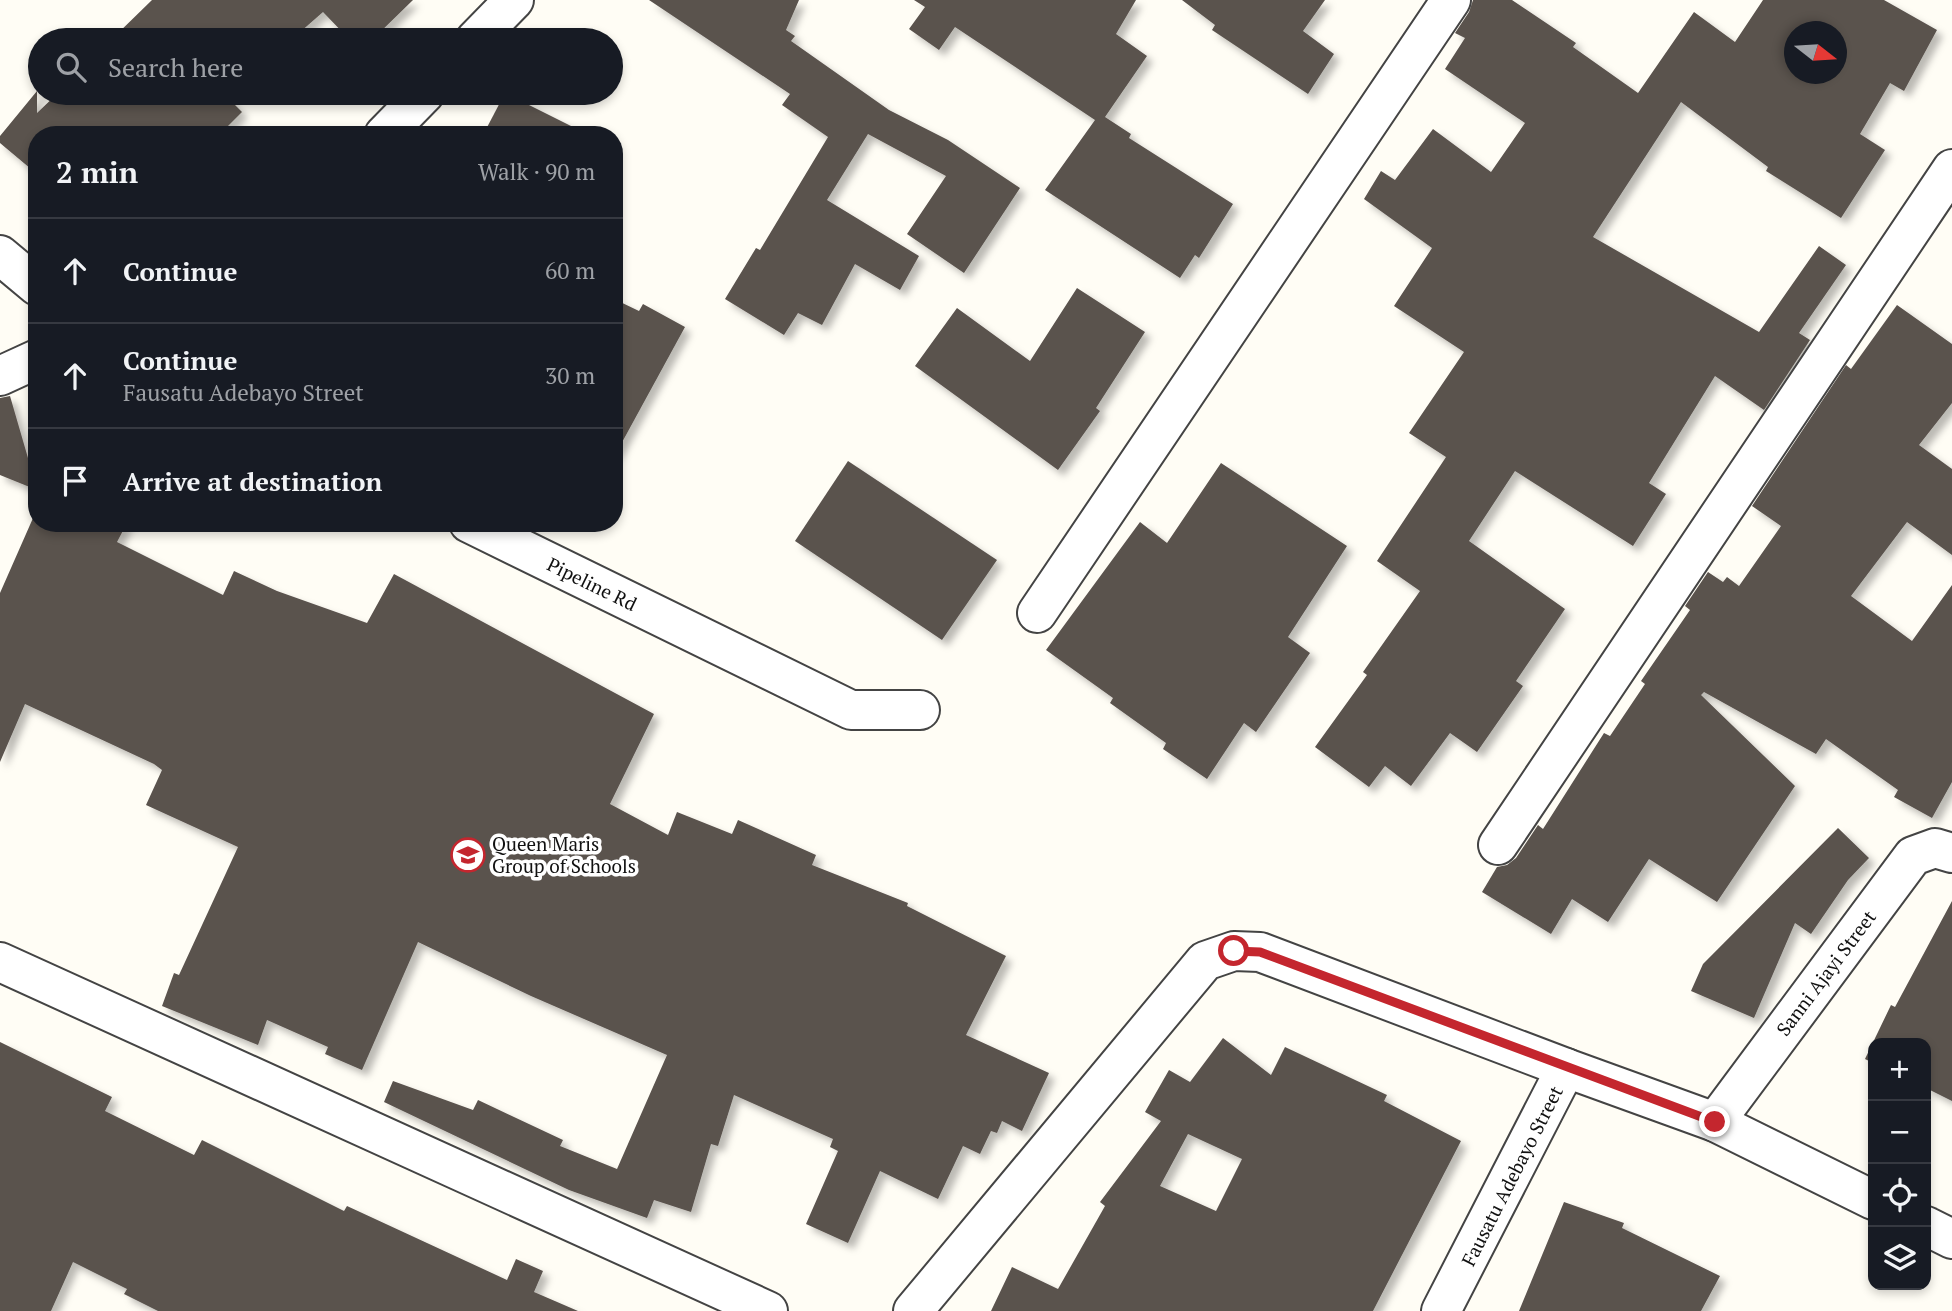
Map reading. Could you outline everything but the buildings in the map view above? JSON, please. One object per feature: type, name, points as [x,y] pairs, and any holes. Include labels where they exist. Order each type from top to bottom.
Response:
[{"type":"street","points":[[487,28],[514,0]]},
{"type":"street","points":[[1037,613],[1451,0]]},
{"type":"street","points":[[393,126],[413,105]]},
{"type":"street","points":[[1498,845],[1952,169]]},
{"type":"street","points":[[0,255],[28,278]]},
{"type":"street","points":[[0,376],[28,363]]},
{"type":"street","name":"Pipeline Rd","points":[[487,532],[851,710],[919,710]]},
{"type":"street","name":"Sanni Ajayi Street","points":[[1715,1122],[1913,856],[1935,848],[1952,853]]},
{"type":"street","points":[[913,1311],[1205,961],[1234,951],[1260,952],[1566,1068]]},
{"type":"street","points":[[0,962],[768,1311]]},
{"type":"street","name":"Fausatu Adebayo Street","points":[[1441,1311],[1566,1068],[1715,1122],[1868,1198]]},
{"type":"street","points":[[1928,1227],[1952,1239]]},
{"type":"place","name":"Queen Maris Group of Schools","points":[[468,855]]},
{"type":"route","points":[[1234,951],[1260,952],[1616,1088],[1715,1122]]}]
